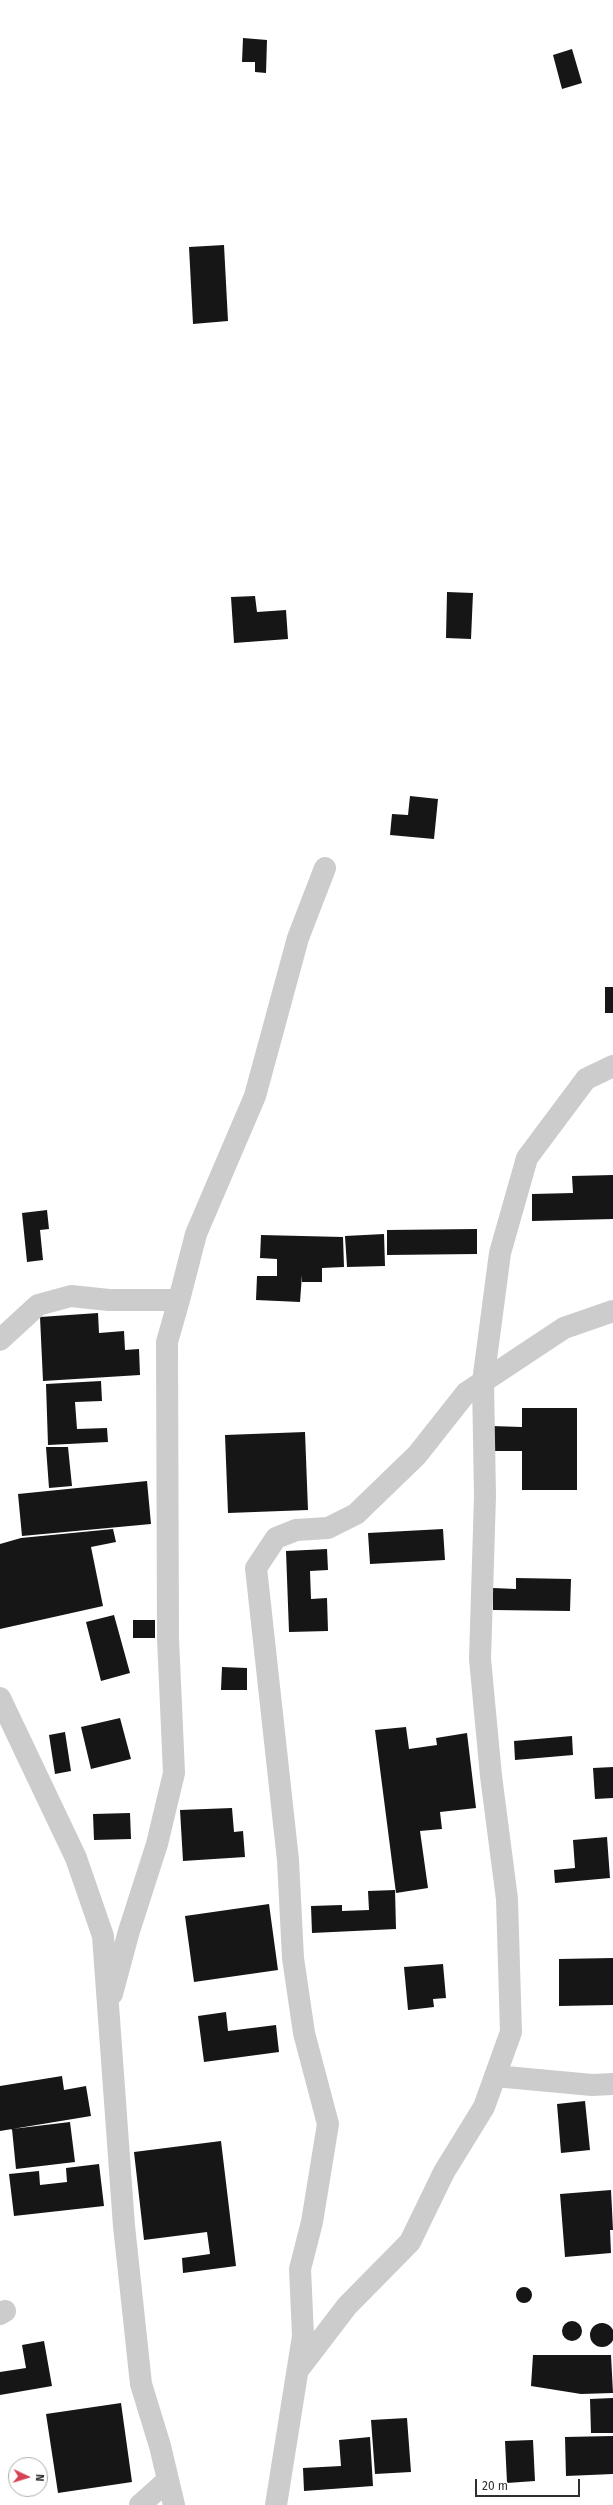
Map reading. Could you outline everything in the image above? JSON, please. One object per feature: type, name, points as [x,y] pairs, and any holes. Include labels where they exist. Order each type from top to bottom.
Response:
[{"type":"street","points":[[108,2013],[129,1931],[157,1844],[174,1773],[168,1638],[167,1342],[196,1234],[255,1096],[298,938],[325,868]]},
{"type":"street","points":[[298,2370],[348,2306],[410,2242],[444,2172],[484,2107],[511,2032],[507,1899],[491,1776],[480,1658],[485,1496],[483,1382],[500,1253],[527,1158],[586,1079],[613,1066]]},
{"type":"street","points":[[0,1340],[38,1305],[72,1296],[108,1300],[179,1300]]},
{"type":"street","points":[[276,2505],[303,2336],[300,2269],[312,2222],[328,2124],[304,2033],[293,1958],[288,1860],[256,1568],[276,1538],[296,1530],[328,1528],[356,1514],[417,1456],[466,1394],[564,1328],[613,1311]]},
{"type":"street","points":[[0,1698],[50,1800],[78,1865],[102,1936],[124,2226],[141,2384],[174,2505]]},
{"type":"street","points":[[496,2076],[592,2085],[613,2084]]},
{"type":"street","points":[[140,2505],[168,2480]]},
{"type":"building","points":[[243,38],[267,40],[266,73],[255,72],[255,62],[242,62]]},
{"type":"building","points":[[572,49],[582,83],[562,89],[553,55]]},
{"type":"building","points":[[224,245],[228,321],[193,324],[189,247]]},
{"type":"building","points":[[447,592],[473,593],[471,639],[446,638]]},
{"type":"building","points":[[255,596],[257,612],[286,610],[288,639],[234,643],[231,597]]},
{"type":"building","points":[[410,796],[438,799],[434,839],[390,835],[392,814],[408,815]]},
{"type":"building","points":[[605,987],[613,987],[613,1013],[605,1013]]},
{"type":"building","points":[[613,1175],[613,1219],[532,1221],[532,1194],[573,1193],[572,1176]]},
{"type":"building","points":[[47,1210],[49,1229],[40,1230],[43,1260],[27,1262],[22,1213]]},
{"type":"building","points":[[477,1229],[477,1254],[387,1255],[387,1230]]},
{"type":"building","points":[[384,1234],[385,1266],[347,1267],[345,1236]]},
{"type":"building","points":[[261,1235],[343,1237],[344,1267],[322,1268],[322,1282],[302,1282],[302,1275],[300,1302],[256,1300],[257,1276],[277,1276],[277,1259],[260,1258]]},
{"type":"building","points":[[98,1313],[99,1333],[124,1331],[125,1350],[139,1349],[140,1375],[43,1381],[40,1317]]},
{"type":"building","points":[[101,1381],[102,1401],[75,1402],[77,1429],[107,1428],[108,1442],[48,1445],[46,1384]]},
{"type":"building","points":[[522,1408],[577,1408],[577,1490],[522,1490],[522,1451],[491,1451],[491,1426],[522,1427]]},
{"type":"building","points":[[305,1432],[308,1510],[228,1513],[225,1435]]},
{"type":"building","points":[[46,1447],[68,1447],[72,1486],[49,1488]]},
{"type":"building","points":[[147,1481],[151,1524],[22,1536],[18,1494]]},
{"type":"building","points":[[113,1529],[116,1542],[91,1547],[103,1606],[0,1629],[0,1544],[21,1538]]},
{"type":"building","points":[[443,1529],[445,1560],[370,1564],[368,1533]]},
{"type":"building","points":[[327,1549],[328,1570],[310,1571],[311,1599],[327,1598],[328,1631],[289,1632],[286,1551]]},
{"type":"building","points":[[516,1578],[571,1579],[570,1611],[493,1610],[493,1588],[516,1589]]},
{"type":"building","points":[[114,1615],[130,1673],[101,1681],[86,1622]]},
{"type":"building","points":[[133,1620],[155,1620],[155,1638],[133,1638]]},
{"type":"building","points":[[222,1667],[247,1668],[247,1690],[221,1690]]},
{"type":"building","points":[[120,1718],[131,1759],[91,1769],[81,1727]]},
{"type":"building","points":[[406,1727],[409,1749],[437,1745],[436,1738],[467,1733],[476,1808],[440,1812],[442,1829],[420,1831],[428,1888],[396,1893],[375,1730]]},
{"type":"building","points":[[65,1732],[71,1771],[55,1774],[49,1735]]},
{"type":"building","points":[[572,1736],[573,1755],[515,1760],[514,1741]]},
{"type":"building","points":[[613,1767],[613,1798],[595,1799],[593,1768]]},
{"type":"building","points":[[232,1808],[234,1832],[243,1831],[245,1857],[183,1861],[180,1810]]},
{"type":"building","points":[[130,1813],[131,1839],[94,1840],[93,1814]]},
{"type":"building","points":[[607,1837],[610,1878],[555,1883],[554,1870],[575,1868],[573,1840]]},
{"type":"building","points":[[395,1890],[396,1929],[312,1933],[311,1906],[342,1905],[342,1911],[369,1910],[368,1891]]},
{"type":"building","points":[[269,1904],[278,1970],[194,1982],[185,1916]]},
{"type":"building","points":[[613,1958],[613,2005],[559,2006],[559,1959]]},
{"type":"building","points":[[443,1964],[446,1998],[433,1999],[434,2007],[408,2010],[404,1967]]},
{"type":"building","points":[[226,2012],[228,2031],[276,2025],[279,2052],[204,2062],[198,2016]]},
{"type":"building","points":[[62,2076],[64,2090],[86,2086],[91,2116],[0,2131],[0,2086]]},
{"type":"building","points":[[585,2101],[590,2150],[561,2153],[557,2104]]},
{"type":"building","points":[[70,2122],[75,2162],[16,2169],[12,2129]]},
{"type":"building","points":[[221,2141],[236,2266],[183,2273],[182,2258],[210,2254],[207,2232],[144,2240],[134,2152]]},
{"type":"building","points":[[99,2164],[104,2206],[14,2216],[9,2174],[39,2171],[40,2185],[67,2182],[66,2168]]},
{"type":"building","points":[[611,2190],[613,2230],[610,2230],[611,2253],[565,2257],[560,2194]]},
{"type":"building","points":[[524,2287],[530,2289],[532,2295],[530,2301],[524,2303],[518,2301],[516,2295],[518,2289]]},
{"type":"building","points":[[572,2321],[579,2324],[582,2331],[579,2338],[572,2341],[565,2338],[562,2331],[565,2324]]},
{"type":"building","points":[[602,2323],[610,2327],[614,2335],[610,2343],[602,2347],[594,2343],[590,2335],[594,2327]]},
{"type":"building","points":[[44,2341],[52,2386],[0,2395],[0,2372],[26,2368],[22,2345]]},
{"type":"building","points":[[533,2355],[611,2355],[613,2393],[581,2394],[531,2386]]},
{"type":"building","points":[[613,2398],[613,2433],[591,2433],[590,2399]]},
{"type":"building","points":[[121,2403],[132,2482],[58,2493],[46,2414]]},
{"type":"building","points":[[407,2418],[411,2472],[375,2474],[371,2420]]},
{"type":"building","points":[[613,2436],[613,2474],[566,2476],[565,2437]]},
{"type":"building","points":[[370,2437],[373,2486],[304,2491],[303,2468],[341,2466],[339,2440]]},
{"type":"building","points":[[533,2440],[535,2481],[507,2483],[505,2441]]}]
